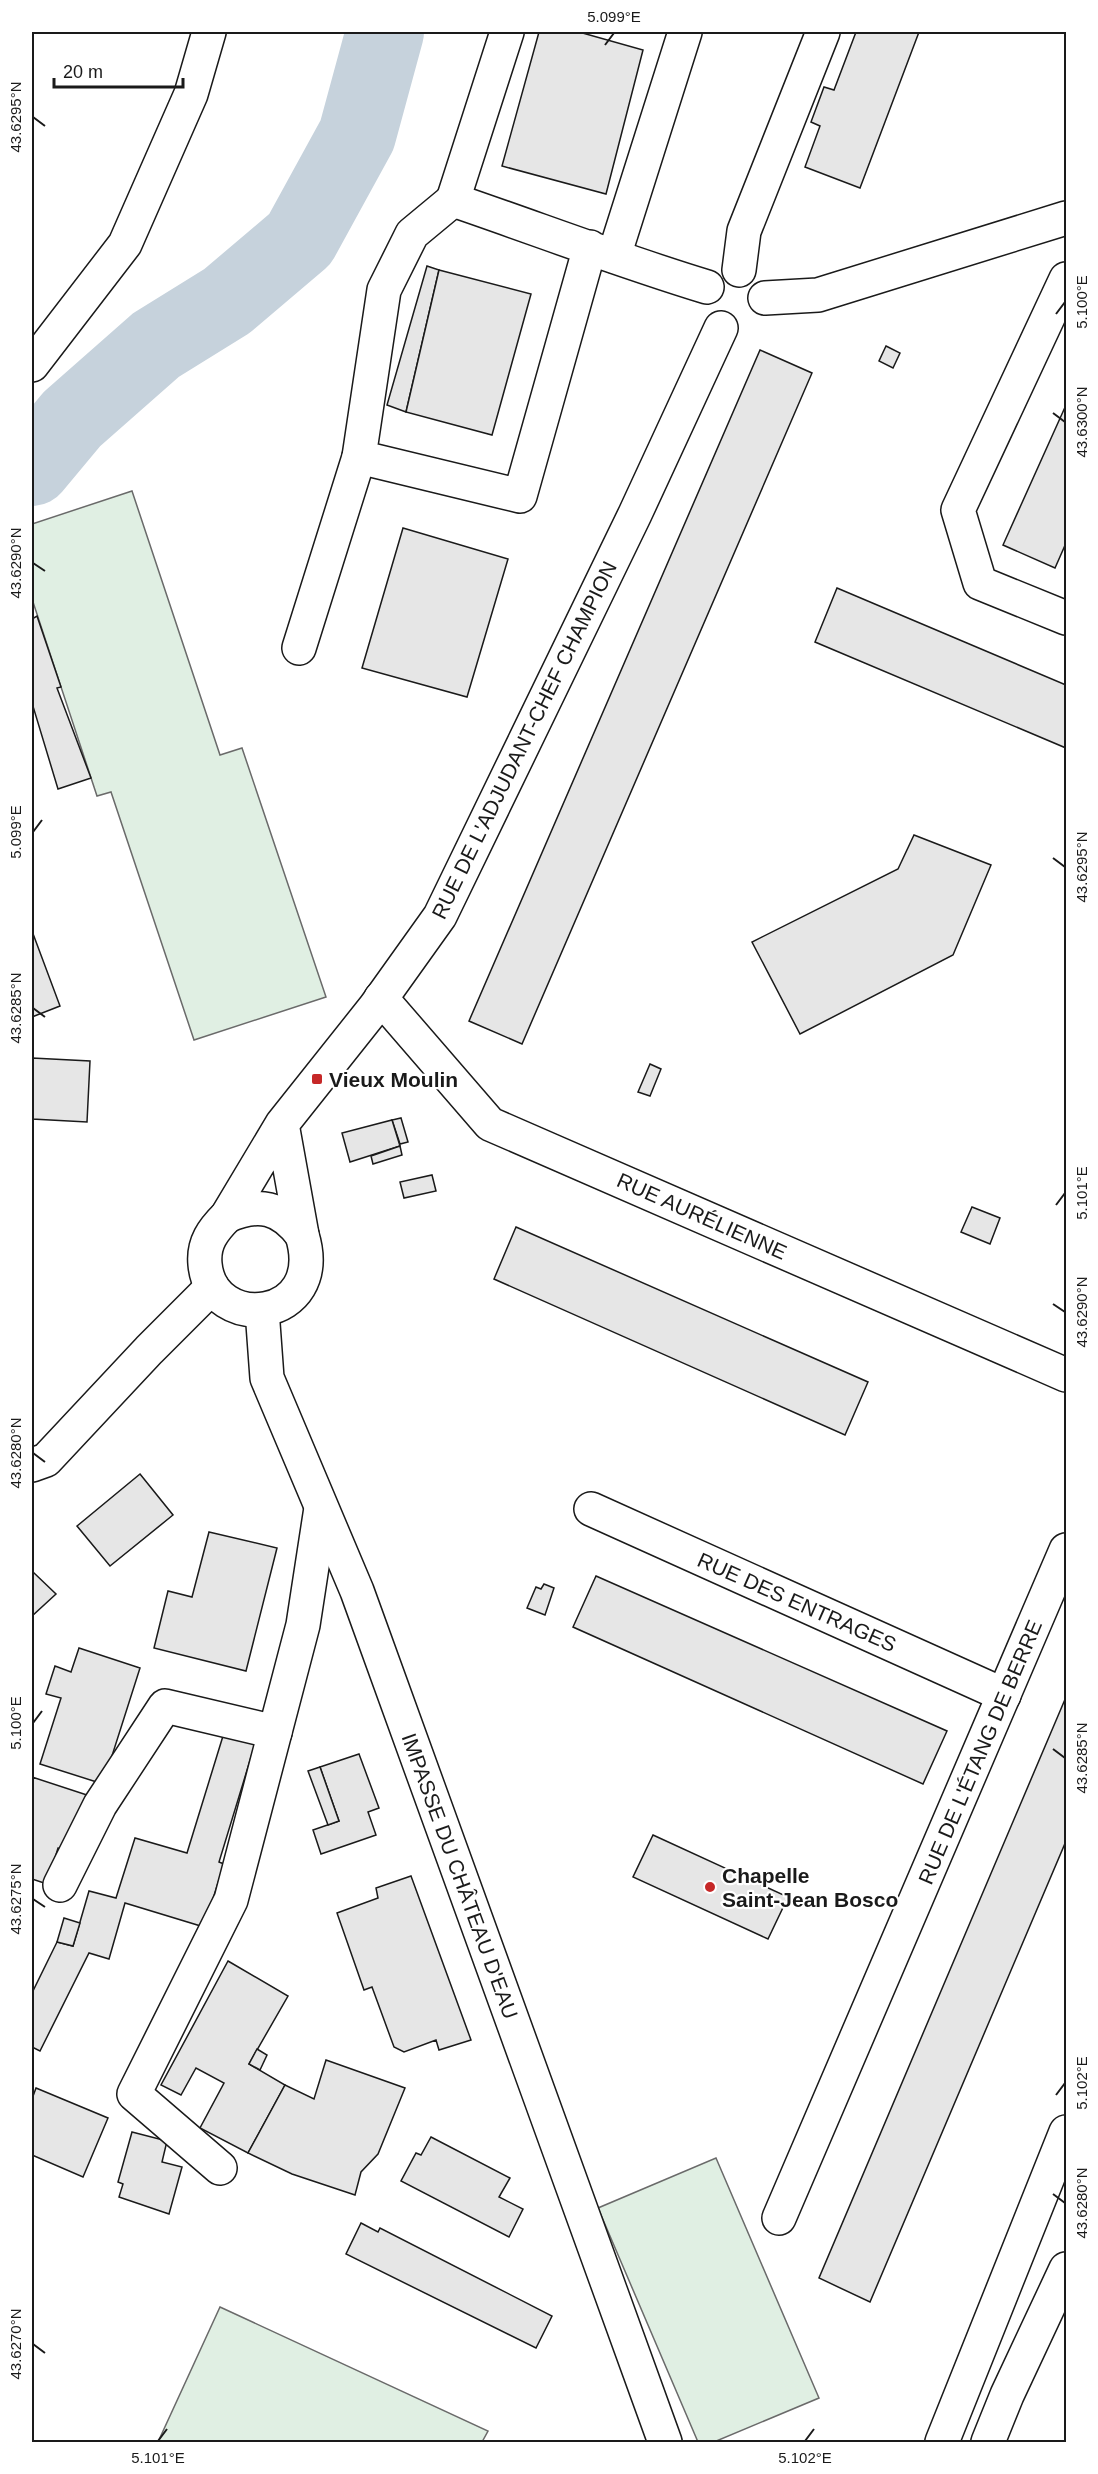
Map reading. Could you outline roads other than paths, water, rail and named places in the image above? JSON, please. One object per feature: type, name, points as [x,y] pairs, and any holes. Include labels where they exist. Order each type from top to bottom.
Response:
[{"type":"street","points":[[32,365],[125,244],[191,94],[209,32]]},
{"type":"street","points":[[299,648],[359,457],[384,290],[412,234],[453,200],[507,32]]},
{"type":"street","points":[[359,457],[519,496],[602,251],[686,32]]},
{"type":"street","points":[[739,270],[744,231],[823,32]]},
{"type":"street","points":[[453,200],[645,268],[707,286]]},
{"type":"street","points":[[747,319],[763,289],[749,273],[739,270],[721,273],[707,286],[704,296],[708,314],[747,319],[1066,218]]},
{"type":"street","points":[[1066,279],[958,510],[980,583],[1066,618]]},
{"type":"street","name":"RUE DE L'ADJUDANT-CHEF CHAMPION","points":[[227,1216],[282,1124],[381,998],[440,916],[635,514],[747,319]]},
{"type":"street","name":"RUE AURÉLIENNE","points":[[381,998],[490,1124],[1066,1376]]},
{"type":"street","points":[[282,1124],[302,1235],[307,1251],[307,1268],[302,1283],[292,1296],[279,1306],[262,1310],[248,1310],[234,1305],[222,1298],[212,1287],[206,1272],[204,1256],[207,1241],[215,1227],[227,1216],[243,1209],[260,1208],[277,1212],[292,1222],[302,1235]]},
{"type":"street","points":[[32,1465],[46,1460],[148,1350],[212,1287]]},
{"type":"street","name":"IMPASSE DU CHÂTEAU D'EAU","points":[[262,1310],[267,1378],[357,1591],[665,2442]]},
{"type":"street","points":[[220,2168],[134,2094],[231,1900],[303,1625],[321,1508]]},
{"type":"street","name":"RUE DES ENTRAGES","points":[[591,1509],[1004,1695]]},
{"type":"street","name":"RUE DE L'ÉTANG DE BERRE","points":[[779,2218],[1066,1550]]},
{"type":"street","points":[[60,1885],[100,1804],[165,1706],[275,1732]]},
{"type":"street","points":[[942,2442],[1066,2132]]},
{"type":"street","points":[[988,2442],[1007,2395],[1066,2269]]},
{"type":"waterway","points":[[32,467],[72,419],[156,345],[227,301],[300,239],[357,135],[385,32]]},
{"type":"place","name":"Vieux Moulin","points":[[317,1079]]},
{"type":"place","name":"Chapelle Saint-Jean Bosco","points":[[710,1887]]}]
